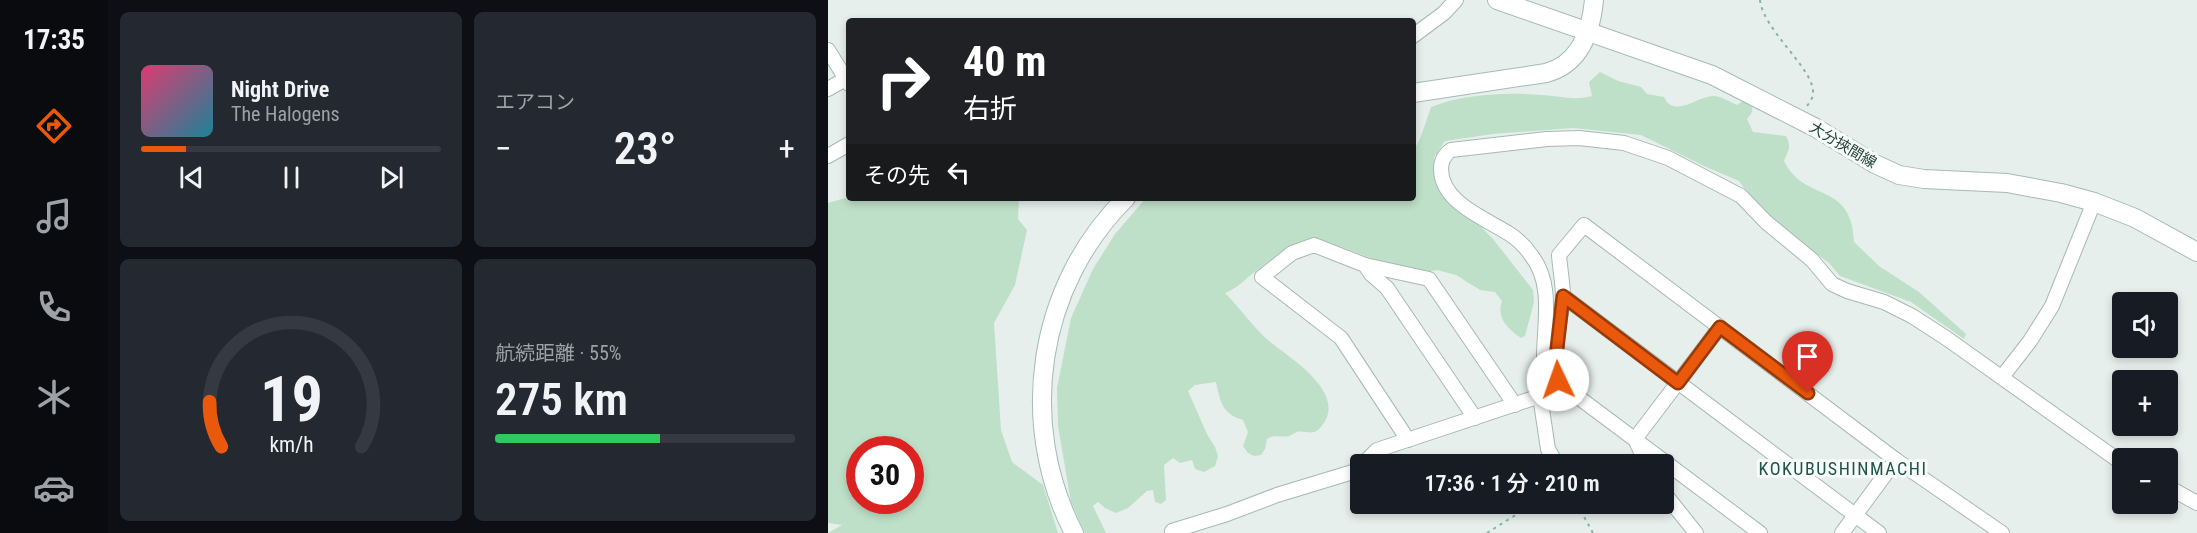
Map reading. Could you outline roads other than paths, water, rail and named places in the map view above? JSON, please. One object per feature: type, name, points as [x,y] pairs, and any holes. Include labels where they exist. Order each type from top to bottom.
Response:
[{"type":"main road","name":"大分挾間線","points":[[1497,0],[1712,75],[1800,120],[1899,176],[2029,186],[2094,202],[2135,218],[2197,252]]},
{"type":"main road","points":[[1416,93],[1553,71],[1573,58],[1582,45],[1588,31],[1594,0]]},
{"type":"main road","points":[[1074,533],[1053,485],[1043,436],[1041,397],[1045,352],[1054,316],[1073,270],[1102,225],[1123,201]]},
{"type":"street","points":[[1416,34],[1444,13],[1456,0]]},
{"type":"street","points":[[828,50],[846,77]]},
{"type":"street","points":[[828,89],[846,81]]},
{"type":"street","points":[[1551,454],[1548,448],[1545,394],[1545,290],[1541,270],[1532,255],[1519,241],[1465,206],[1449,192],[1442,181],[1442,164],[1446,154],[1451,150],[1547,139],[1579,138],[1618,142],[1657,153],[1741,196],[1766,222],[1815,263],[1832,284],[1906,312],[2112,456]]},
{"type":"street","points":[[828,156],[846,146]]},
{"type":"street","points":[[2002,377],[2030,341],[2052,306],[2094,202]]},
{"type":"street","points":[[1760,533],[1558,380],[1555,366],[1563,296],[1559,255],[1584,225],[1896,460],[2002,533]]},
{"type":"street","points":[[1408,440],[1341,338],[1262,277],[1292,253],[1314,245],[1365,265],[1429,279],[1515,405]]},
{"type":"street","points":[[1365,265],[1371,274],[1387,288],[1475,418]]},
{"type":"street","points":[[1563,296],[1879,533]]},
{"type":"street","points":[[1635,439],[1720,327]]},
{"type":"street","points":[[1373,454],[1377,450],[1566,388]]},
{"type":"street","points":[[1635,439],[1642,454]]},
{"type":"street","points":[[1842,533],[1896,460]]},
{"type":"street","points":[[1173,533],[1172,531],[1227,514],[1276,495],[1350,473]]},
{"type":"street","points":[[2178,493],[2197,503]]},
{"type":"street","points":[[1674,506],[1696,533]]},
{"type":"district","name":"KOKUBUSHINMACHI","points":[[1843,469]]}]
